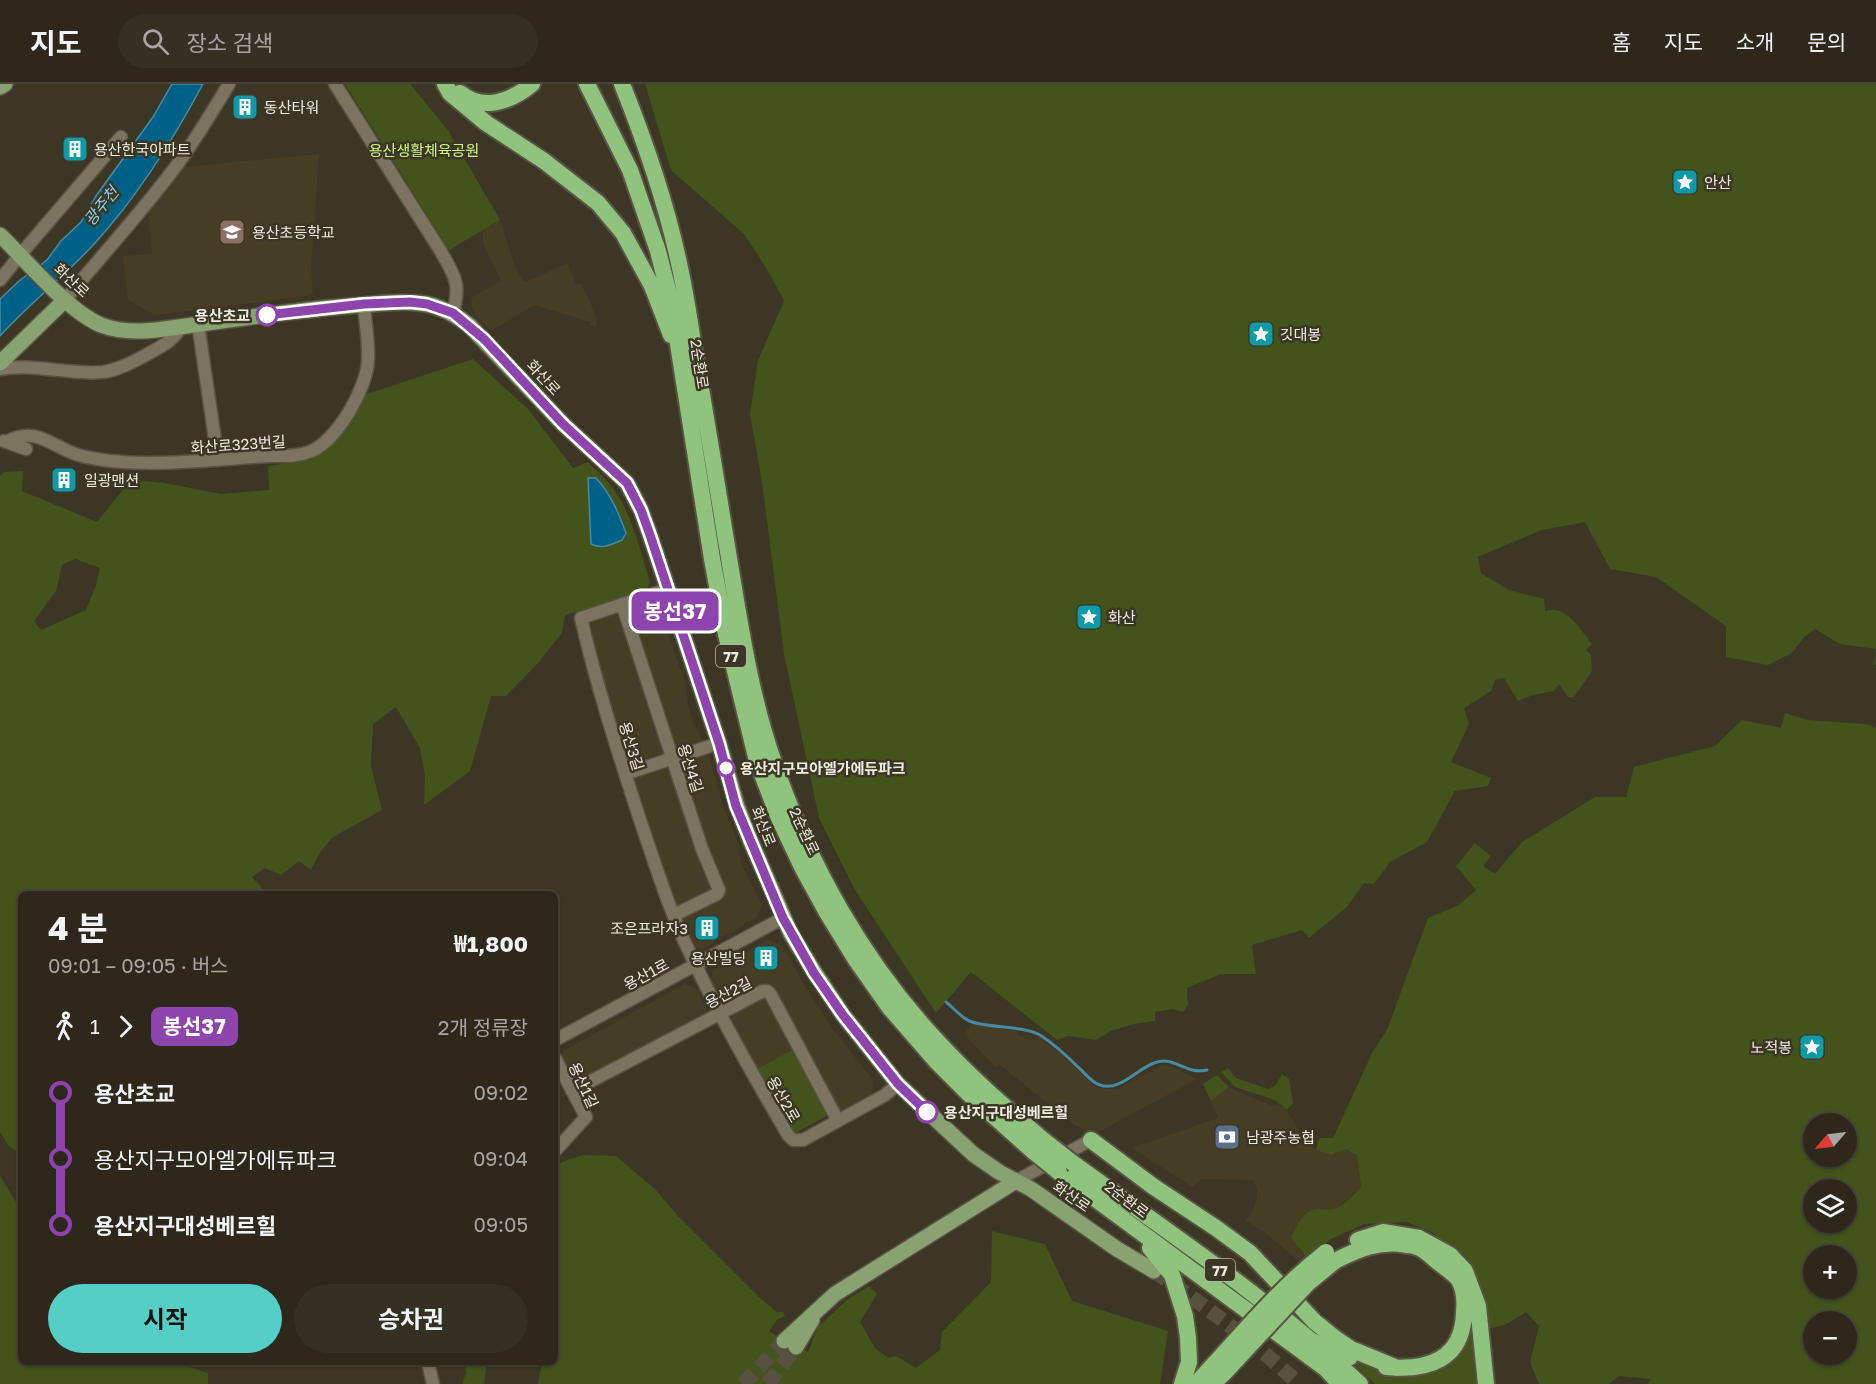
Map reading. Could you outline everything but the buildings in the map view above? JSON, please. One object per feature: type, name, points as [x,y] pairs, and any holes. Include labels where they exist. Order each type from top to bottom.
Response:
[{"type":"highway","points":[[445,84],[450,93],[486,123],[544,161],[598,202],[623,233],[652,286],[663,320],[680,356]]},
{"type":"highway","points":[[452,84],[466,98],[495,104],[509,100],[532,84]]},
{"type":"highway","name":"2순환로","points":[[587,84],[630,170],[658,251],[672,306],[726,634],[758,761],[778,816],[826,911],[856,960],[889,1007],[936,1061],[969,1094],[1038,1145],[1074,1164],[1241,1285],[1312,1341],[1360,1384]]},
{"type":"highway","name":"2순환로","points":[[622,84],[663,198],[681,268],[744,643],[757,704],[773,761],[796,822],[826,885],[855,934],[896,992],[937,1042],[1038,1145],[1059,1172],[1325,1368],[1340,1384]]},
{"type":"highway","points":[[1091,1140],[1154,1187],[1250,1253],[1315,1322],[1336,1339],[1351,1349],[1397,1368]]},
{"type":"highway","points":[[1084,1190],[1141,1239],[1172,1275],[1185,1316],[1188,1338],[1189,1362],[1182,1384]]},
{"type":"highway","points":[[1213,1384],[1221,1366],[1282,1290],[1299,1274],[1383,1232],[1419,1238],[1450,1255],[1465,1271],[1478,1306],[1486,1384]]},
{"type":"highway","points":[[1312,1341],[1375,1365],[1397,1368],[1430,1365],[1448,1354],[1457,1341],[1464,1324],[1465,1300],[1458,1280],[1419,1247],[1395,1243],[1331,1256]]},
{"type":"highway","points":[[1196,1384],[1221,1366]]},
{"type":"main road","points":[[0,87],[4,84]]},
{"type":"main road","name":"화산로","points":[[0,235],[61,296],[87,317],[111,328],[132,331],[182,327],[364,304],[410,302],[427,304],[453,313],[484,339],[563,424],[627,483],[641,510],[668,589],[719,743],[736,806],[783,918],[814,973],[843,1015],[898,1084],[973,1154],[1031,1189],[1137,1262],[1154,1271]]},
{"type":"main road","points":[[0,363],[61,296]]},
{"type":"main road","points":[[790,1344],[816,1312],[835,1294],[1016,1181]]},
{"type":"street","points":[[61,296],[140,212],[205,124],[229,84]]},
{"type":"street","points":[[334,84],[456,278],[457,297],[453,313]]},
{"type":"street","points":[[0,280],[121,137]]},
{"type":"street","name":"화산로323번길","points":[[3,440],[22,436],[42,437],[66,452],[100,459],[151,463],[301,454],[316,449],[330,437],[349,412],[363,384],[368,359],[364,304]]},
{"type":"street","points":[[198,324],[218,460]]},
{"type":"street","points":[[0,369],[16,366],[103,372],[125,365],[165,345],[174,339],[182,327]]},
{"type":"street","points":[[3,440],[26,449]]},
{"type":"street","name":"용산3길","points":[[668,589],[581,618],[602,701],[625,774],[674,915],[696,965]]},
{"type":"street","name":"용산4길","points":[[622,604],[702,849],[719,891],[674,915]]},
{"type":"street","points":[[625,774],[719,743]]},
{"type":"street","name":"용산1로","points":[[558,1038],[783,918]]},
{"type":"street","name":"용산2로","points":[[696,965],[763,1093],[790,1138],[796,1141],[803,1140],[885,1095],[898,1084]]},
{"type":"street","name":"용산2길","points":[[572,1091],[759,991],[767,991],[838,1121]]},
{"type":"street","name":"용산1길","points":[[558,1064],[586,1118],[558,1148]]},
{"type":"street","points":[[1016,1181],[1091,1140]]},
{"type":"street","points":[[429,1365],[433,1384]]},
{"type":"shaded area","name":"용산초등학교","points":[[319,154],[311,268],[313,292],[307,296],[155,315],[128,300],[123,256],[152,254],[148,211],[185,167]]},
{"type":"shaded area","points":[[500,220],[516,269],[525,282],[568,263],[576,285],[581,283],[590,302],[597,320],[596,327],[590,325],[590,322],[534,305],[493,330],[476,316],[471,298],[501,281],[483,243],[483,230]]},
{"type":"shaded area","points":[[653,601],[658,604],[685,682],[688,706],[704,744],[676,753],[628,614],[632,608]]},
{"type":"shaded area","points":[[614,614],[620,618],[665,757],[631,769],[588,627],[592,621]]},
{"type":"shaded area","points":[[708,752],[723,806],[738,844],[741,863],[762,905],[757,917],[703,949],[696,947],[682,922],[684,917],[721,898],[679,761]]},
{"type":"shaded area","points":[[669,764],[693,845],[710,888],[707,896],[680,906],[675,902],[632,777]]},
{"type":"shaded area","points":[[767,940],[782,945],[833,1029],[873,1080],[872,1095],[842,1112],[835,1108],[767,984],[727,1005],[722,1002],[710,982],[713,970]]},
{"type":"shaded area","points":[[685,984],[696,989],[706,1007],[705,1015],[586,1078],[569,1074],[561,1059],[563,1051]]},
{"type":"shaded area","points":[[758,997],[764,998],[792,1050],[757,1069],[731,1020],[734,1010]]},
{"type":"shaded area","points":[[972,1024],[1018,1031],[1017,1035],[1034,1040],[1037,1036],[1095,1086],[1105,1089],[1117,1089],[1162,1065],[1171,1066],[1197,1079],[1093,1135],[1073,1124],[999,1064],[996,1068],[964,1034]]},
{"type":"shaded area","points":[[1229,1087],[1273,1106],[1283,1106],[1309,1145],[1316,1150],[1331,1155],[1346,1149],[1357,1157],[1361,1187],[1338,1208],[1317,1209],[1291,1238],[1303,1252],[1307,1268],[1263,1231],[1245,1220],[1252,1212],[1257,1198],[1254,1180],[1202,1179],[1192,1187],[1132,1148],[1218,1118],[1211,1101]]},
{"type":"green space","name":"용산생활체육공원","points":[[345,84],[410,84],[448,130],[500,220],[449,250]]},
{"type":"green space","points":[[645,84],[1876,84],[1876,649],[1840,644],[1815,629],[1804,637],[1792,653],[1768,665],[1726,657],[1726,626],[1656,577],[1610,569],[1585,522],[1542,530],[1478,557],[1481,573],[1509,590],[1544,599],[1545,611],[1561,611],[1566,614],[1592,644],[1586,650],[1591,655],[1592,671],[1574,697],[1568,697],[1559,684],[1554,691],[1518,701],[1504,678],[1495,680],[1491,691],[1464,708],[1469,724],[1451,762],[1491,778],[1488,786],[1455,791],[1427,842],[1390,862],[1374,884],[1364,883],[1347,907],[1309,938],[1302,930],[1252,945],[1256,974],[1221,974],[1187,988],[1188,1005],[1183,1012],[1173,1009],[1155,1012],[1155,1021],[1111,1031],[1096,1040],[1068,1036],[1057,1040],[971,972],[936,1013],[855,890],[819,818],[784,654],[762,482],[750,414],[758,360],[784,301],[767,269],[744,234],[671,170]]},
{"type":"green space","points":[[473,359],[528,409],[573,468],[588,462],[616,492],[637,538],[650,582],[647,590],[565,615],[562,633],[539,662],[506,696],[491,696],[470,771],[424,805],[425,776],[420,748],[396,707],[373,724],[371,766],[382,810],[333,837],[320,852],[311,870],[299,861],[281,875],[265,868],[252,877],[264,891],[18,891],[18,1153],[8,1145],[0,1132],[0,476],[4,472],[23,471],[22,491],[97,522],[131,480],[165,483],[221,494],[269,490],[268,466],[311,460],[345,427],[361,396]],"holes":[[[75,559],[100,568],[86,610],[41,630],[34,621],[56,591],[62,565]]]},
{"type":"green space","points":[[1785,713],[1808,720],[1866,724],[1876,728],[1876,1384],[1648,1384],[1651,1379],[1619,1376],[1609,1384],[1539,1384],[1530,1362],[1539,1326],[1526,1312],[1505,1325],[1488,1329],[1461,1256],[1432,1232],[1406,1222],[1364,1224],[1329,1240],[1308,1265],[1303,1252],[1291,1238],[1305,1214],[1314,1209],[1339,1207],[1361,1187],[1357,1156],[1346,1149],[1331,1155],[1316,1150],[1319,1138],[1333,1138],[1373,1051],[1387,1030],[1428,918],[1459,905],[1476,890],[1456,866],[1475,843],[1491,856],[1483,866],[1495,874],[1522,842],[1595,797],[1626,797],[1634,767],[1715,746],[1742,720],[1781,728]]},
{"type":"green space","points":[[792,1050],[826,1114],[825,1117],[797,1132],[790,1129],[757,1069]]},
{"type":"green space","points":[[1228,1068],[1236,1078],[1268,1089],[1276,1085],[1282,1074],[1289,1079],[1293,1103],[1287,1110],[1275,1100],[1235,1087],[1221,1072]]},
{"type":"green space","points":[[1217,1075],[1229,1087],[1211,1101],[1203,1084]]},
{"type":"green space","points":[[583,1155],[616,1156],[655,1189],[678,1216],[759,1297],[777,1312],[783,1312],[785,1316],[777,1320],[769,1331],[808,1352],[818,1327],[848,1299],[869,1286],[877,1294],[860,1322],[875,1348],[888,1358],[896,1356],[916,1368],[940,1350],[942,1332],[991,1282],[992,1231],[1045,1244],[1072,1301],[1168,1331],[1160,1384],[538,1384],[541,1365],[558,1365],[558,1165]]},
{"type":"green space","points":[[0,1176],[18,1205],[18,1365],[183,1365],[208,1373],[208,1384],[0,1384]]},
{"type":"green space","points":[[1469,1294],[1479,1384],[1375,1384],[1353,1363],[1356,1358],[1370,1367],[1399,1374],[1451,1357]]},
{"type":"green space","points":[[465,1365],[487,1365],[484,1384],[462,1384],[466,1373]]},
{"type":"water","name":"광주천","points":[[172,84],[203,84],[154,167],[95,243],[0,336],[0,299],[47,260],[61,241],[81,222],[96,196],[153,117]]},
{"type":"water","points":[[588,478],[596,478],[610,497],[626,533],[622,540],[611,545],[591,544]]},
{"type":"waterway","points":[[946,1002],[968,1021],[1025,1030],[1040,1035],[1060,1050],[1091,1080],[1100,1085],[1121,1083],[1148,1066],[1161,1061],[1168,1061],[1192,1070],[1207,1070]]},
{"type":"tunnel","points":[[1154,1271],[1229,1325],[1299,1384]]},
{"type":"tunnel","points":[[743,1384],[784,1341]]},
{"type":"tunnel","points":[[768,1384],[796,1347]]},
{"type":"bus line","name":"봉선37","points":[[267,315],[364,304],[410,302],[446,310],[457,316],[484,339],[563,424],[627,483],[641,510],[650,535],[719,743],[736,806],[783,918],[814,973],[843,1015],[876,1059],[927,1112]]},
{"type":"place","name":"동산타워","points":[[245,107]]},
{"type":"place","name":"용산한국아파트","points":[[75,149]]},
{"type":"place","name":"안산","points":[[1685,182]]},
{"type":"place","name":"용산초등학교","points":[[232,232]]},
{"type":"place","name":"용산초교","points":[[267,315]]},
{"type":"place","name":"깃대봉","points":[[1261,334]]},
{"type":"place","name":"일광맨션","points":[[64,480]]},
{"type":"place","name":"화산","points":[[1089,617]]},
{"type":"place","name":"용산지구모아엘가에듀파크","points":[[726,768]]},
{"type":"place","name":"조은프라자3","points":[[707,928]]},
{"type":"place","name":"용산빌딩","points":[[766,958]]},
{"type":"place","name":"노적봉","points":[[1812,1047]]},
{"type":"place","name":"용산지구대성베르힐","points":[[927,1112]]},
{"type":"place","name":"남광주농협","points":[[1227,1137]]}]
